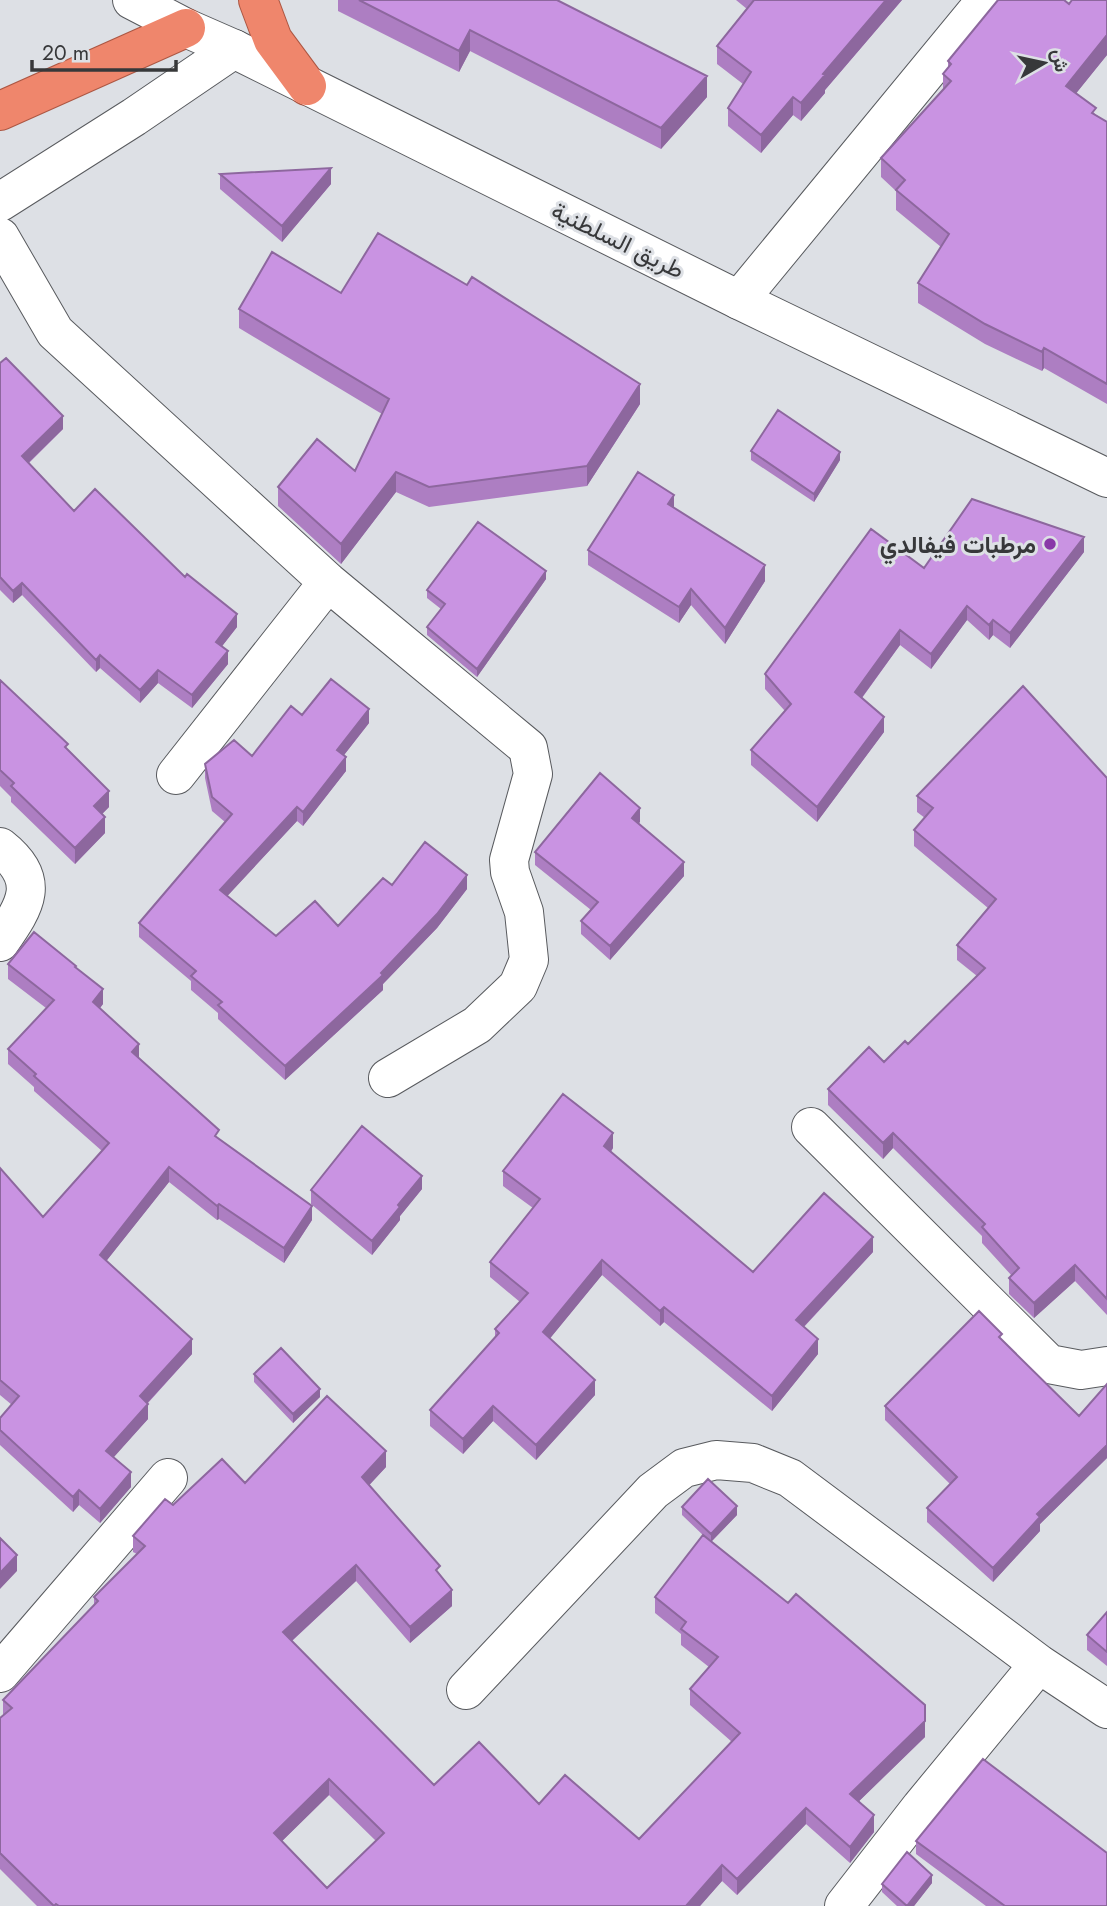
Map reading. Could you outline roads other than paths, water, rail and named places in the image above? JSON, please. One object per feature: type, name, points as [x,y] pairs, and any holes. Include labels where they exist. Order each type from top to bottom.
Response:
[{"type":"highway","points":[[258,0],[273,40],[307,86]]},
{"type":"highway","points":[[0,111],[186,28]]},
{"type":"street","name":"طريق السلطنية","points":[[132,0],[186,28],[234,48],[739,300],[1107,478]]},
{"type":"street","points":[[739,300],[986,0]]},
{"type":"street","points":[[0,202],[134,117],[234,48]]},
{"type":"street","points":[[0,237],[55,332],[328,582],[528,748],[533,774],[509,860],[510,872],[524,912],[529,960],[518,986],[477,1026],[388,1079]]},
{"type":"street","points":[[176,775],[328,582]]},
{"type":"street","points":[[0,847],[18,863],[26,882],[25,902],[0,942]]},
{"type":"street","points":[[811,1127],[1049,1364],[1081,1370],[1107,1366]]},
{"type":"street","points":[[466,1690],[653,1491],[684,1468],[716,1460],[753,1463],[790,1478],[1039,1664],[1107,1709]]},
{"type":"street","points":[[0,1673],[168,1478]]},
{"type":"street","points":[[844,1906],[921,1807],[1039,1664]]},
{"type":"place","name":"مرطبات فيفالدي","points":[[1050,544]]}]
